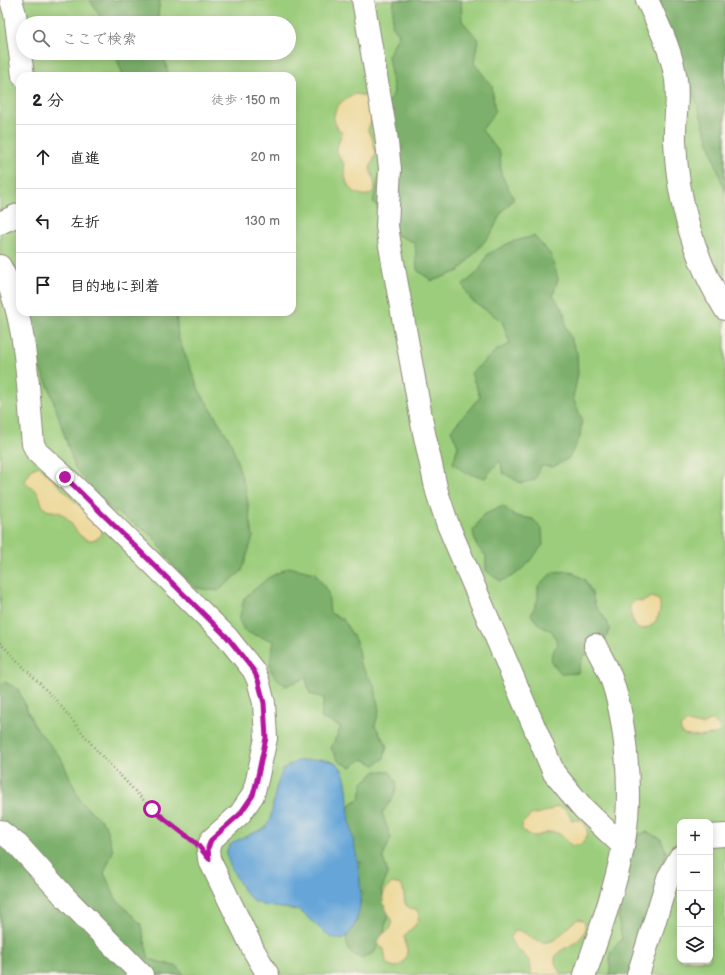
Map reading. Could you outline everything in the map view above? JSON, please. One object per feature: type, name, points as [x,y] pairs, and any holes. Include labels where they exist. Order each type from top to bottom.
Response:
[{"type":"lane","points":[[11,0],[16,22]]},
{"type":"lane","points":[[363,0],[390,169],[388,226],[390,246],[436,492],[448,525],[554,773],[583,808],[623,846]]},
{"type":"lane","points":[[647,0],[664,38],[676,80],[678,102],[675,140],[678,179],[684,207],[701,263],[725,309]]},
{"type":"lane","points":[[21,60],[22,72]]},
{"type":"lane","points":[[0,223],[16,216]]},
{"type":"lane","points":[[0,266],[13,295],[16,308]]},
{"type":"lane","points":[[18,316],[33,444],[37,452],[65,477],[227,637],[254,671],[258,680],[264,703],[266,738],[253,795],[240,814],[211,840],[208,848],[209,859],[254,951],[268,975]]},
{"type":"lane","points":[[585,975],[613,888],[623,846],[628,803],[628,775],[618,706],[610,676],[595,645]]},
{"type":"lane","points":[[0,831],[18,845],[65,897],[142,975]]},
{"type":"lane","points":[[713,836],[725,835]]},
{"type":"lane","points":[[638,975],[668,878],[677,862]]},
{"type":"path","points":[[0,643],[55,699],[98,752],[152,809],[197,844],[209,859]]},
{"type":"green space","points":[[0,0],[723,0],[725,3],[725,975],[0,975]]},
{"type":"green space","points":[[90,0],[160,0],[158,16],[100,16]]},
{"type":"green space","points":[[394,0],[461,0],[462,21],[478,39],[474,63],[492,86],[495,112],[482,130],[500,153],[501,174],[514,199],[501,213],[491,234],[459,271],[432,281],[417,270],[415,243],[395,234],[373,201],[382,164],[403,149],[394,138],[387,105],[394,92],[388,56],[399,34],[392,25]]},
{"type":"green space","points":[[656,0],[725,0],[725,193],[696,101]]},
{"type":"green space","points":[[117,60],[165,60],[168,72],[122,72]]},
{"type":"green space","points":[[534,236],[551,255],[558,279],[553,295],[564,312],[566,327],[577,353],[578,374],[573,398],[582,419],[580,437],[569,458],[553,467],[541,466],[535,480],[521,483],[503,473],[500,460],[485,478],[465,473],[453,463],[458,446],[451,430],[480,397],[471,373],[497,350],[510,344],[502,321],[471,300],[463,285],[478,272],[488,254],[511,242]]},
{"type":"green space","points":[[32,316],[176,316],[178,337],[199,390],[231,442],[246,491],[253,537],[242,571],[218,591],[196,588],[174,567],[153,536],[108,507],[75,468],[50,390],[34,356]]},
{"type":"green space","points":[[503,506],[516,516],[533,519],[542,529],[543,545],[519,572],[500,581],[486,571],[486,556],[476,545],[473,531],[483,515]]},
{"type":"green space","points":[[289,567],[315,573],[328,592],[330,613],[343,619],[357,643],[360,664],[375,687],[379,711],[375,726],[387,745],[384,758],[375,765],[363,759],[351,767],[339,762],[331,748],[341,727],[321,718],[324,698],[310,694],[306,678],[286,686],[274,676],[271,671],[270,662],[274,641],[245,632],[239,620],[244,598],[268,578]]},
{"type":"green space","points":[[570,571],[585,580],[592,593],[595,606],[601,612],[610,628],[603,646],[583,656],[578,673],[562,674],[551,662],[552,653],[558,644],[552,631],[540,626],[531,615],[538,599],[538,586],[553,572]]},
{"type":"green space","points":[[5,682],[18,689],[34,725],[61,758],[81,802],[105,824],[113,851],[104,873],[116,899],[141,924],[149,959],[178,967],[184,975],[0,975],[0,683]]},
{"type":"green space","points":[[376,771],[390,772],[397,783],[394,797],[382,813],[391,838],[383,857],[388,874],[381,891],[389,911],[382,940],[374,953],[361,958],[350,952],[347,943],[346,933],[357,922],[353,906],[363,893],[354,881],[361,863],[352,855],[345,816],[351,804],[360,798],[363,783]]},
{"type":"green space","points":[[647,832],[661,839],[666,852],[660,879],[631,975],[610,975],[610,952],[622,939],[618,918],[629,855],[637,835]]},
{"type":"sand","points":[[356,94],[370,97],[374,115],[368,131],[372,137],[376,153],[370,169],[374,180],[374,188],[372,193],[368,195],[358,194],[349,186],[345,178],[343,163],[337,152],[342,133],[336,125],[334,115],[339,105],[343,101]]},
{"type":"sand","points":[[39,466],[102,528],[102,533],[97,539],[85,539],[62,514],[44,508],[38,493],[27,485],[25,481],[32,469]]},
{"type":"sand","points":[[652,597],[659,600],[659,615],[653,624],[643,629],[638,629],[632,618],[630,605],[636,600],[642,602]]},
{"type":"sand","points":[[712,721],[719,726],[720,732],[712,735],[701,736],[682,734],[680,727],[687,722],[702,725]]},
{"type":"sand","points":[[557,806],[565,809],[572,820],[581,820],[585,823],[588,834],[582,844],[572,846],[559,834],[552,832],[531,836],[522,829],[522,824],[531,815],[548,811]]},
{"type":"sand","points":[[392,883],[401,885],[406,905],[409,908],[417,910],[418,915],[417,922],[404,937],[407,947],[407,955],[401,965],[394,967],[386,963],[384,949],[379,946],[378,941],[383,934],[391,928],[390,916],[383,901],[383,896]]},
{"type":"sand","points":[[578,919],[585,923],[584,931],[581,937],[556,955],[556,966],[561,975],[531,975],[531,968],[527,958],[516,948],[510,938],[516,930],[535,940],[549,942],[560,936]]},
{"type":"water","points":[[321,759],[338,765],[345,777],[351,829],[358,863],[360,897],[358,914],[353,928],[343,940],[330,937],[299,910],[266,906],[253,901],[244,891],[231,868],[226,854],[228,847],[233,842],[265,828],[270,820],[276,788],[283,769],[297,761]]},
{"type":"route","points":[[65,477],[166,579],[191,601],[227,637],[254,671],[261,690],[266,720],[266,738],[253,795],[240,814],[220,830],[211,840],[208,848],[209,859],[189,836],[152,809]]}]
